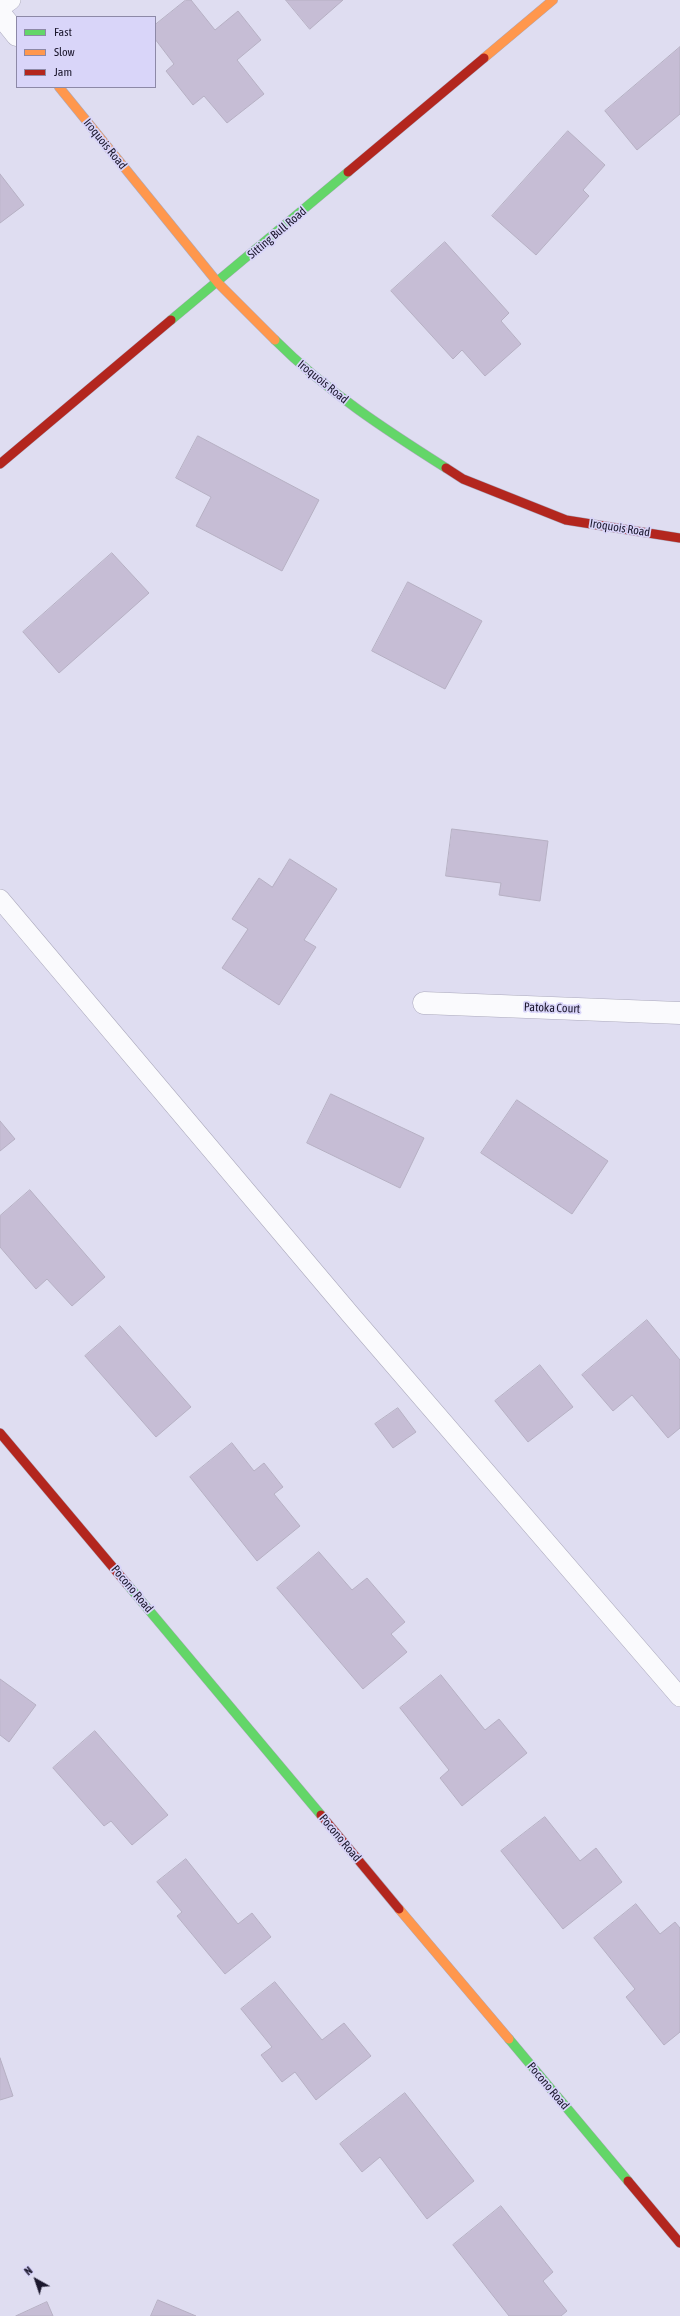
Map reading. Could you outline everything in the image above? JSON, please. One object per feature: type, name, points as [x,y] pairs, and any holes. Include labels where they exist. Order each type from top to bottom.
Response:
[{"type":"street","name":"Sitting Bull Road","points":[[0,464],[218,283],[553,0]]},
{"type":"street","points":[[0,14],[16,34]]},
{"type":"street","name":"Iroquois Road","points":[[60,88],[218,283],[288,354],[373,422],[463,479],[566,520],[680,538]]},
{"type":"street","name":"Patoka Court","points":[[424,1003],[680,1013]]},
{"type":"street","name":"Pocono Road","points":[[0,1433],[680,2243]]},
{"type":"lane","points":[[0,8],[11,0]]},
{"type":"lane","points":[[0,899],[355,1320],[680,1697]]},
{"type":"building","points":[[186,0],[191,0],[215,30],[238,11],[261,40],[237,60],[264,94],[227,123],[204,96],[193,105],[166,71],[174,64],[156,40],[156,24]]},
{"type":"building","points":[[286,0],[343,0],[310,29]]},
{"type":"building","points":[[680,47],[680,114],[637,150],[605,111]]},
{"type":"building","points":[[568,131],[605,165],[583,190],[589,196],[536,255],[492,216]]},
{"type":"building","points":[[0,174],[24,205],[0,223]]},
{"type":"building","points":[[445,242],[509,313],[501,321],[521,344],[485,376],[462,350],[453,359],[391,291]]},
{"type":"building","points":[[198,436],[319,500],[282,571],[196,526],[211,497],[176,478]]},
{"type":"building","points":[[112,553],[149,593],[59,673],[23,632]]},
{"type":"building","points":[[408,582],[482,621],[445,689],[372,651]]},
{"type":"building","points":[[452,829],[548,841],[540,901],[499,895],[501,883],[446,876]]},
{"type":"building","points":[[290,859],[337,889],[304,940],[316,947],[279,1005],[222,968],[248,929],[232,919],[259,878],[272,887]]},
{"type":"building","points":[[331,1094],[424,1138],[400,1188],[307,1143]]},
{"type":"building","points":[[517,1100],[608,1161],[572,1214],[481,1153]]},
{"type":"building","points":[[0,1121],[15,1139],[0,1151]]},
{"type":"building","points":[[30,1190],[105,1277],[72,1306],[47,1279],[36,1289],[0,1247],[0,1216]]},
{"type":"building","points":[[647,1320],[680,1360],[680,1428],[668,1438],[632,1395],[613,1411],[582,1375]]},
{"type":"building","points":[[120,1326],[191,1407],[156,1437],[85,1356]]},
{"type":"building","points":[[540,1365],[573,1407],[528,1442],[495,1401]]},
{"type":"building","points":[[398,1408],[416,1432],[393,1448],[375,1424]]},
{"type":"building","points":[[232,1443],[254,1471],[264,1463],[283,1487],[274,1494],[300,1526],[257,1561],[190,1477]]},
{"type":"building","points":[[319,1552],[352,1590],[367,1578],[405,1622],[391,1634],[407,1652],[363,1689],[277,1588]]},
{"type":"building","points":[[441,1675],[485,1730],[499,1719],[527,1753],[462,1806],[440,1778],[449,1770],[400,1708]]},
{"type":"building","points":[[0,1679],[36,1705],[9,1742],[0,1735]]},
{"type":"building","points":[[95,1731],[168,1815],[132,1845],[111,1821],[104,1826],[53,1768]]},
{"type":"building","points":[[545,1817],[580,1861],[596,1848],[622,1882],[563,1929],[501,1851]]},
{"type":"building","points":[[186,1859],[238,1924],[252,1913],[271,1937],[225,1974],[177,1916],[182,1912],[157,1882]]},
{"type":"building","points":[[636,1904],[660,1934],[675,1922],[680,1928],[680,2032],[664,2045],[626,1997],[635,1989],[594,1938]]},
{"type":"building","points":[[275,1982],[322,2040],[344,2023],[371,2056],[316,2100],[295,2072],[282,2082],[261,2055],[272,2047],[241,2009]]},
{"type":"building","points":[[0,2058],[13,2096],[0,2100]]},
{"type":"building","points":[[405,2093],[474,2181],[427,2219],[380,2157],[362,2172],[340,2144]]},
{"type":"building","points":[[501,2206],[553,2272],[543,2281],[567,2311],[561,2316],[509,2316],[453,2245]]},
{"type":"building","points":[[158,2300],[196,2316],[151,2316]]},
{"type":"building","points":[[47,2302],[53,2316],[16,2316]]},
{"type":"traffic: fast","points":[[171,320],[348,172]]},
{"type":"traffic: fast","points":[[275,340],[315,376],[357,409],[446,468]]},
{"type":"traffic: fast","points":[[127,1584],[321,1815]]},
{"type":"traffic: fast","points":[[509,2039],[628,2181]]},
{"type":"traffic: slow","points":[[484,58],[553,0]]},
{"type":"traffic: slow","points":[[60,88],[218,283],[275,340]]},
{"type":"traffic: slow","points":[[399,1909],[509,2039]]},
{"type":"traffic: jam","points":[[348,172],[484,58]]},
{"type":"traffic: jam","points":[[0,464],[171,320]]},
{"type":"traffic: jam","points":[[446,468],[463,479],[566,520],[680,538]]},
{"type":"traffic: jam","points":[[0,1433],[127,1584]]},
{"type":"traffic: jam","points":[[321,1815],[399,1909]]},
{"type":"traffic: jam","points":[[628,2181],[680,2243]]}]
